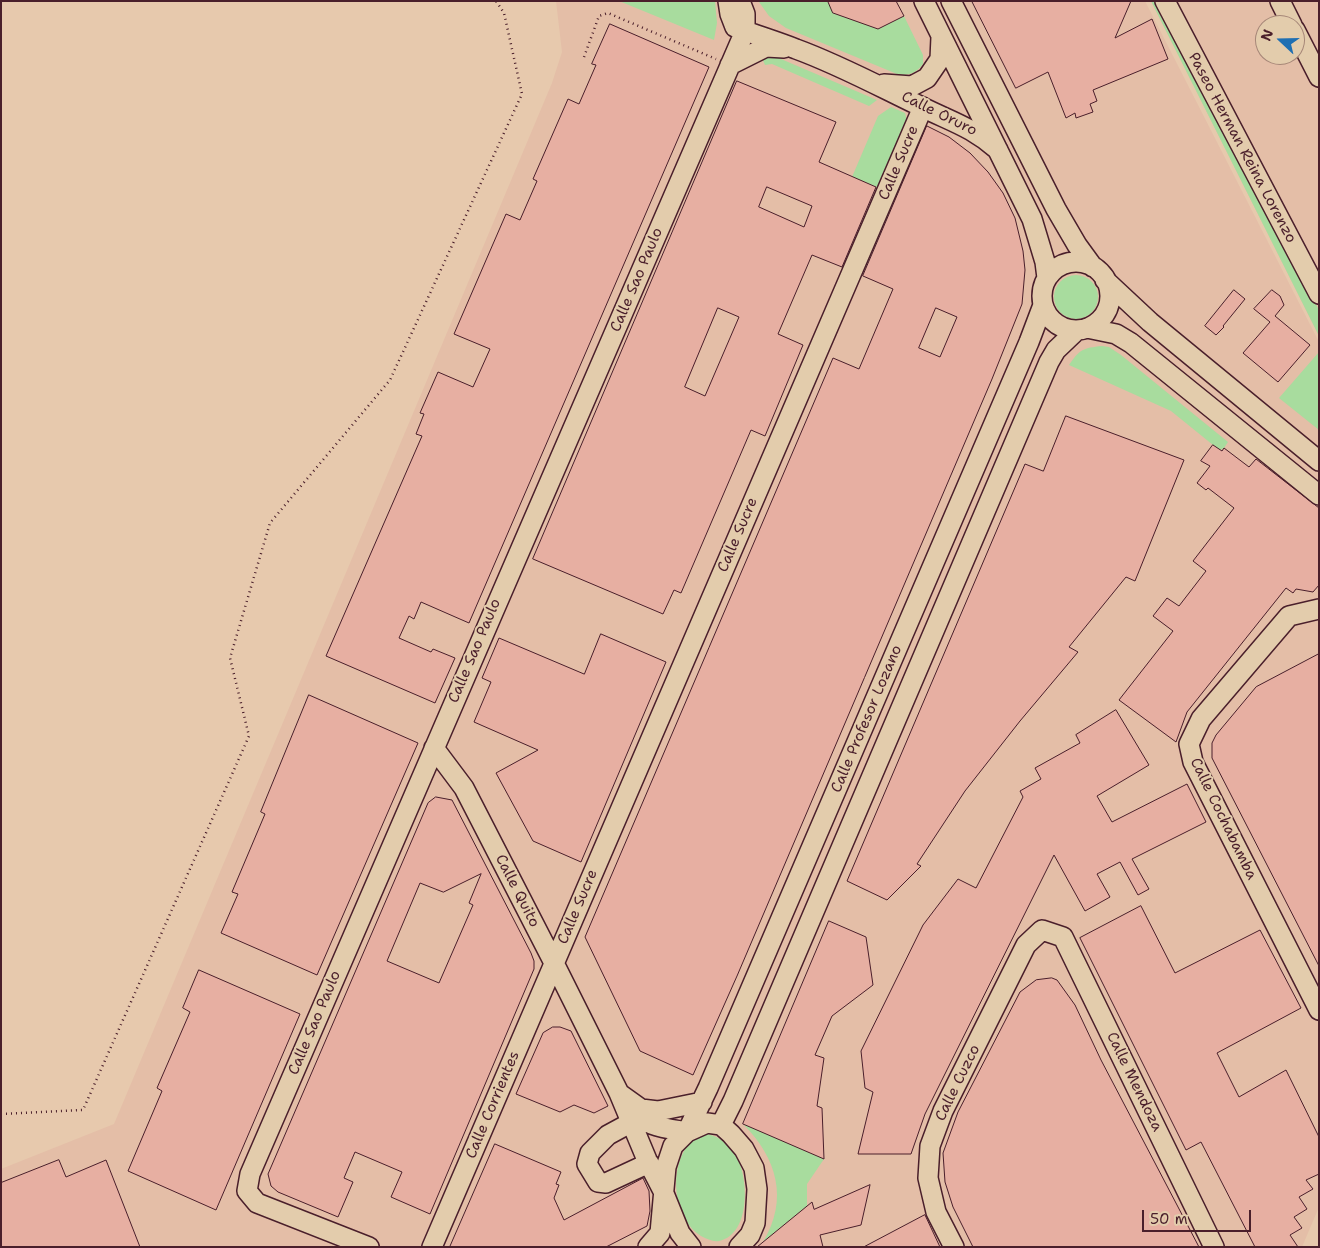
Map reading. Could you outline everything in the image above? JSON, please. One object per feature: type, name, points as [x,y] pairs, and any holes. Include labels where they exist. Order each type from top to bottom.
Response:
[{"type":"street","points":[[728,1],[735,27],[745,31],[745,14],[742,1]]},
{"type":"street","name":"Calle Oruro","points":[[742,1],[753,17],[772,33],[796,48]]},
{"type":"street","points":[[924,1],[1032,220],[1045,262],[1047,278],[1042,296],[1048,315],[1056,324],[1066,329],[1082,329],[1116,334],[1131,343],[1319,495]]},
{"type":"street","points":[[951,1],[1056,209],[1077,245],[1099,273],[1109,290],[1106,312],[1099,321],[1082,329]]},
{"type":"street","name":"Paseo Herman Reina Lorenzo","points":[[1165,1],[1319,294]]},
{"type":"street","points":[[1284,3],[1288,15]]},
{"type":"street","name":"Calle Oruro","points":[[745,31],[796,48],[877,83],[922,107],[973,130],[983,136],[998,150]]},
{"type":"street","name":"Calle Sao Paulo","points":[[359,1245],[257,1203],[247,1191],[250,1174],[745,31]]},
{"type":"street","name":"Calle Oruro","points":[[877,83],[912,86],[927,78],[940,59],[941,36]]},
{"type":"street","name":"Calle Oruro","points":[[730,65],[766,47],[796,48]]},
{"type":"street","points":[[1305,50],[1319,77]]},
{"type":"street","name":"Calle Sucre","points":[[554,963],[922,107]]},
{"type":"street","points":[[1047,278],[1062,265],[1073,262],[1084,263],[1099,273],[1150,322],[1319,461]]},
{"type":"street","name":"Calle Profesor Lozano","points":[[648,1247],[660,1232],[666,1167],[673,1146],[686,1132],[702,1102],[1029,342],[1043,304]]},
{"type":"street","name":"Calle Profesor Lozano","points":[[721,1125],[733,1102],[1049,362],[1056,350],[1082,329]]},
{"type":"street","name":"Calle Cochabamba","points":[[1318,609],[1289,616],[1201,719],[1190,744],[1193,762],[1319,1010]]},
{"type":"street","name":"Calle Quito","points":[[434,748],[464,788],[619,1093],[680,1233],[691,1247]]},
{"type":"street","name":"Calle Cuzco","points":[[954,1247],[936,1212],[928,1178],[930,1146],[943,1111],[1026,946],[1042,930]]},
{"type":"street","name":"Calle Mendoza","points":[[1042,930],[1063,937],[1214,1247]]},
{"type":"street","name":"Calle Corrientes","points":[[432,1247],[554,963]]},
{"type":"street","name":"Calle Quito","points":[[619,1093],[642,1109],[658,1111],[702,1102]]},
{"type":"street","name":"Calle Quito","points":[[619,1093],[637,1117],[656,1127],[686,1132]]},
{"type":"street","points":[[632,1122],[608,1135],[590,1153],[587,1164],[598,1182],[606,1183],[649,1163]]},
{"type":"street","points":[[686,1132],[707,1123],[721,1125],[744,1149],[754,1168],[757,1189],[755,1223],[750,1235],[741,1246]]},
{"type":"path","points":[[1,1114],[83,1110],[249,736],[230,658],[270,523],[390,380],[522,94],[504,13],[496,1]]},
{"type":"path","points":[[584,57],[600,16],[608,13],[730,65]]},
{"type":"shaded area","points":[[556,1],[1145,1],[1319,342],[1319,1207],[1302,1247],[1,1247],[1,1169],[114,1124],[552,83],[562,52]]},
{"type":"shaded area","points":[[1151,1],[1319,1],[1319,336]]},
{"type":"green space","points":[[619,1],[715,1],[717,23],[714,40]]},
{"type":"green space","points":[[828,1],[833,13],[878,29],[904,16],[923,55],[923,64],[912,74],[897,74],[786,28],[769,16],[759,2]]},
{"type":"green space","points":[[1151,1],[1157,1],[1319,310],[1319,336]]},
{"type":"green space","points":[[774,56],[877,100],[869,106],[772,64],[765,65],[762,58]]},
{"type":"green space","points":[[891,107],[905,113],[907,121],[879,188],[852,177],[878,116]]},
{"type":"green space","points":[[1076,275],[1088,279],[1094,285],[1098,297],[1094,309],[1088,315],[1076,319],[1064,315],[1058,309],[1054,297],[1058,285],[1064,279]]},
{"type":"green space","points":[[1102,346],[1109,347],[1121,355],[1228,442],[1224,448],[1220,450],[1171,411],[1069,365],[1082,350]]},
{"type":"green space","points":[[1319,352],[1319,430],[1279,398]]},
{"type":"green space","points":[[743,1124],[824,1159],[807,1184],[807,1206],[763,1242],[776,1210],[776,1180],[764,1151]]},
{"type":"green space","points":[[704,1133],[720,1139],[733,1150],[742,1172],[745,1186],[743,1215],[738,1227],[730,1236],[719,1241],[712,1241],[692,1229],[685,1220],[677,1198],[677,1174],[683,1153],[692,1139]]},
{"type":"building","points":[[828,1],[896,1],[904,16],[878,29],[833,13]]},
{"type":"building","points":[[972,1],[1131,1],[1115,38],[1152,19],[1168,59],[1093,90],[1097,101],[1090,104],[1093,112],[1076,118],[1075,113],[1066,118],[1048,72],[1016,88]]},
{"type":"building","points":[[610,24],[709,67],[469,623],[421,602],[414,619],[409,616],[399,638],[431,652],[433,649],[455,658],[435,703],[326,656],[422,436],[416,434],[424,414],[420,413],[438,372],[473,387],[490,349],[454,334],[506,214],[520,220],[537,181],[533,179],[568,99],[579,104],[596,65],[592,64]]},
{"type":"building","points":[[737,81],[836,122],[819,162],[876,187],[842,267],[812,255],[778,334],[803,345],[765,436],[751,430],[681,593],[674,590],[663,614],[533,559]],"holes":[[[767,187],[812,206],[804,227],[759,207]],[[718,308],[739,317],[705,396],[685,387]]]},
{"type":"building","points":[[927,126],[949,137],[970,153],[988,172],[1003,193],[1015,218],[1023,251],[1025,270],[1022,304],[992,379],[693,1075],[640,1051],[585,937],[833,358],[859,369],[893,289],[863,276]],"holes":[[[936,308],[957,317],[940,357],[919,348]]]},
{"type":"building","points":[[1234,290],[1245,299],[1216,335],[1205,326]]},
{"type":"building","points":[[1272,290],[1280,296],[1284,305],[1275,316],[1310,345],[1278,382],[1243,353],[1270,322],[1254,309]]},
{"type":"building","points":[[1066,416],[1184,460],[1135,581],[1126,577],[1069,647],[1078,652],[965,791],[917,864],[921,866],[887,900],[847,881],[1025,464],[1043,471]]},
{"type":"building","points":[[1213,445],[1222,451],[1224,448],[1249,467],[1256,459],[1319,508],[1319,585],[1313,592],[1296,589],[1293,593],[1286,588],[1187,712],[1176,742],[1119,700],[1173,631],[1153,616],[1167,598],[1179,606],[1206,571],[1193,561],[1234,508],[1208,488],[1206,490],[1197,483],[1210,466],[1201,461]]},
{"type":"building","points":[[601,634],[666,662],[581,862],[533,841],[496,773],[538,750],[474,722],[491,682],[482,678],[499,638],[584,674]]},
{"type":"building","points":[[1319,654],[1319,966],[1212,758],[1212,743],[1216,735],[1256,687]]},
{"type":"building","points":[[309,695],[418,743],[317,975],[221,933],[238,894],[232,892],[265,814],[261,812]]},
{"type":"building","points":[[1116,710],[1149,765],[1097,796],[1112,822],[1187,784],[1206,822],[1132,859],[1149,889],[1138,895],[1120,862],[1097,874],[1110,897],[1085,911],[1054,855],[925,1114],[911,1154],[858,1154],[873,1092],[865,1088],[861,1051],[923,925],[958,879],[976,888],[1023,797],[1020,791],[1041,779],[1035,768],[1080,743],[1076,735]]},
{"type":"building","points":[[436,797],[452,800],[531,953],[534,969],[430,1214],[391,1197],[402,1172],[355,1152],[344,1178],[353,1182],[338,1217],[278,1192],[271,1186],[268,1174],[428,803]],"holes":[[[481,874],[469,903],[473,905],[439,983],[387,961],[420,883],[443,892]]]},
{"type":"building","points":[[1141,906],[1175,973],[1260,930],[1301,1008],[1217,1053],[1239,1097],[1286,1070],[1319,1137],[1319,1174],[1306,1180],[1313,1189],[1299,1197],[1307,1209],[1294,1217],[1302,1228],[1290,1235],[1298,1247],[1255,1247],[1201,1142],[1186,1150],[1080,938]]},
{"type":"building","points":[[829,921],[866,937],[873,985],[832,1016],[815,1055],[824,1058],[817,1106],[822,1108],[824,1159],[743,1124]]},
{"type":"building","points":[[199,970],[300,1014],[216,1210],[128,1171],[162,1091],[157,1088],[190,1012],[183,1008]]},
{"type":"building","points":[[1052,978],[1057,980],[1075,1005],[1101,1060],[1199,1247],[973,1247],[953,1207],[945,1182],[943,1153],[958,1112],[1020,992],[1036,980]]},
{"type":"building","points":[[553,1027],[560,1027],[571,1031],[608,1106],[594,1113],[574,1105],[560,1112],[516,1094],[543,1033]]},
{"type":"building","points":[[495,1144],[561,1172],[556,1184],[559,1185],[554,1198],[564,1220],[643,1178],[649,1191],[650,1211],[647,1226],[606,1247],[450,1247]]},
{"type":"building","points":[[59,1160],[66,1177],[106,1160],[140,1247],[1,1247],[1,1183]]},
{"type":"building","points":[[870,1185],[861,1225],[820,1235],[823,1247],[757,1247],[812,1202],[814,1209]]},
{"type":"building","points":[[925,1215],[940,1247],[864,1247]]}]
